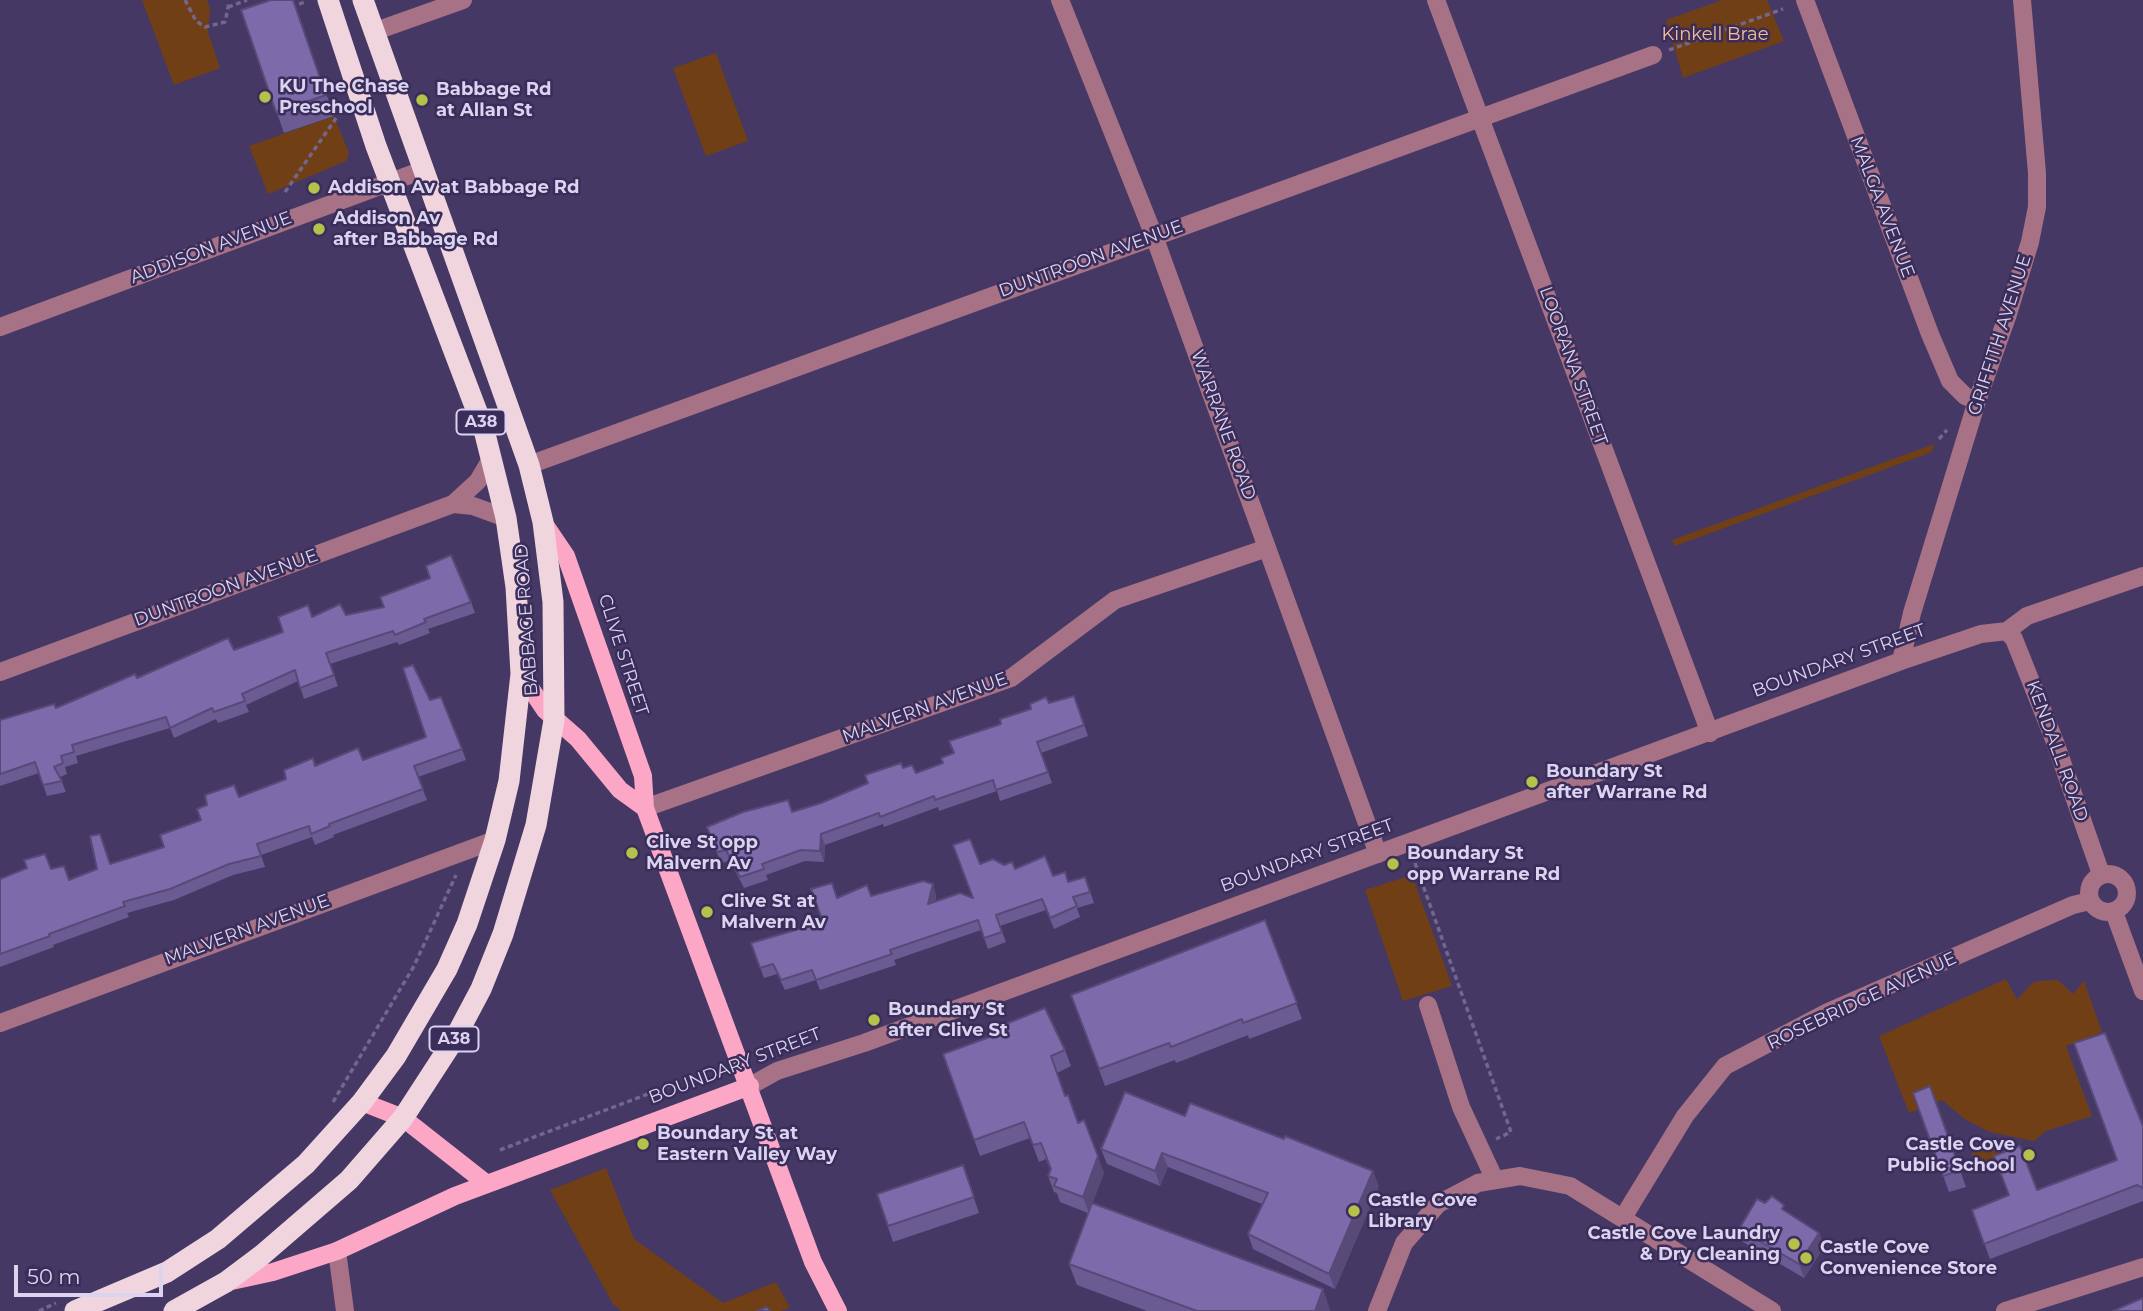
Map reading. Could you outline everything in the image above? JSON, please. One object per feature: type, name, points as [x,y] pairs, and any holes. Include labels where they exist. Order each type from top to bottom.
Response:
[{"type":"highway","name":"BABBAGE ROAD","points":[[328,0],[390,182],[460,363],[491,459],[506,518],[516,587],[521,674],[509,782],[495,840],[467,924],[447,970],[396,1056],[362,1102]]},
{"type":"highway","name":"BABBAGE ROAD","points":[[226,1282],[304,1221],[349,1180],[403,1118],[461,1026],[481,989],[503,934],[536,825],[554,720],[553,615],[543,522],[529,465],[363,0]]},
{"type":"highway","name":"A38","points":[[70,1305],[166,1272],[218,1240],[306,1164],[362,1102]]},
{"type":"highway","name":"BOUNDARY STREET","points":[[174,1311],[226,1282]]},
{"type":"main road","name":"CLIVE STREET","points":[[543,522],[566,556],[580,593],[589,628],[643,776],[645,808],[813,1262],[838,1311]]},
{"type":"main road","points":[[521,674],[554,720],[578,740],[621,790],[645,808]]},
{"type":"main road","name":"BOUNDARY STREET","points":[[226,1282],[273,1272],[337,1251],[487,1184],[750,1086]]},
{"type":"main road","points":[[362,1102],[403,1118],[487,1184]]},
{"type":"street","points":[[373,32],[463,0]]},
{"type":"street","name":"WARRANE ROAD","points":[[1060,0],[1154,236],[1378,854]]},
{"type":"street","name":"LOORANA STREET","points":[[1436,0],[1710,733]]},
{"type":"street","name":"MALGA AVENUE","points":[[1805,0],[1950,381],[1965,396],[1977,401]]},
{"type":"street","name":"GRIFFITH AVENUE","points":[[1901,661],[1912,613],[1977,401],[2015,292],[2037,207],[2031,87],[2022,0]]},
{"type":"street","name":"DUNTROON AVENUE","points":[[529,465],[1653,55]]},
{"type":"street","name":"ADDISON AVENUE","points":[[0,327],[423,170]]},
{"type":"street","name":"DUNTROON AVENUE","points":[[0,672],[453,504],[478,481],[491,459]]},
{"type":"street","points":[[453,504],[474,506],[506,518]]},
{"type":"street","name":"MALVERN AVENUE","points":[[645,808],[1011,678],[1115,600],[1267,548]]},
{"type":"street","name":"BOUNDARY STREET","points":[[750,1086],[777,1071],[864,1043],[1901,661],[1981,634],[2007,631],[2027,616],[2143,576]]},
{"type":"street","name":"KENDALL ROAD","points":[[2007,631],[2014,639],[2055,743],[2101,874]]},
{"type":"street","name":"MALVERN AVENUE","points":[[0,1023],[495,840]]},
{"type":"street","points":[[2101,874],[2119,876],[2135,884],[2114,912],[2097,909],[2090,901],[2091,883],[2101,874]]},
{"type":"street","name":"ROSEBRIDGE AVENUE","points":[[1624,1216],[1685,1116],[1726,1066],[1828,1013],[2073,905],[2090,901]]},
{"type":"street","points":[[2114,912],[2143,991]]},
{"type":"street","points":[[1428,1004],[1461,1107],[1494,1178]]},
{"type":"street","points":[[1377,1311],[1404,1243],[1420,1223],[1457,1191],[1494,1178],[1520,1176],[1557,1181],[1624,1216],[1772,1311]]},
{"type":"street","points":[[337,1251],[345,1311]]},
{"type":"street","points":[[2005,1311],[2143,1267]]},
{"type":"path","points":[[186,0],[196,21],[205,27],[225,22],[228,5],[247,0]]},
{"type":"path","points":[[290,0],[287,2],[291,8],[306,2]]},
{"type":"path","points":[[1653,55],[1783,9]]},
{"type":"path","points":[[285,192],[341,111]]},
{"type":"path","points":[[1415,863],[1511,1132]]},
{"type":"path","points":[[332,1103],[414,966],[458,870]]},
{"type":"path","points":[[500,1150],[701,1074]]},
{"type":"path","points":[[39,1311],[70,1305]]},
{"type":"green space","points":[[142,0],[207,0],[210,9],[208,32],[220,68],[174,85]]},
{"type":"green space","name":"Kinkell Brae","points":[[1722,0],[1767,0],[1784,41],[1683,78],[1666,20]]},
{"type":"green space","points":[[716,53],[748,141],[706,156],[673,68]]},
{"type":"green space","points":[[334,116],[349,153],[346,161],[268,194],[249,146]]},
{"type":"green space","points":[[1934,444],[1932,452],[1675,546],[1672,540]]},
{"type":"green space","points":[[1412,875],[1452,986],[1403,1001],[1365,890]]},
{"type":"green space","points":[[2006,979],[2017,1000],[2032,983],[2038,981],[2058,980],[2073,994],[2084,981],[2102,1032],[2066,1046],[2092,1116],[2046,1131],[2034,1141],[1990,1132],[1966,1120],[1942,1100],[1909,1113],[1879,1036]]},
{"type":"green space","points":[[1987,1142],[1993,1143],[2001,1151],[2001,1163],[1993,1171],[1987,1172],[1981,1171],[1973,1163],[1972,1157],[1973,1151],[1981,1143]]},
{"type":"green space","points":[[606,1168],[634,1239],[723,1303],[776,1282],[790,1308],[781,1311],[621,1311],[613,1304],[550,1190]]},
{"type":"building","points":[[271,0],[293,0],[326,95],[276,112],[241,10]]},
{"type":"building","points":[[451,555],[471,602],[424,619],[426,622],[395,635],[393,631],[326,653],[334,675],[300,688],[295,670],[242,694],[245,701],[214,712],[212,708],[170,728],[166,717],[72,745],[74,752],[61,756],[63,763],[54,767],[62,781],[43,785],[35,762],[0,774],[0,720],[54,704],[56,708],[135,674],[137,678],[228,638],[234,650],[283,632],[278,617],[308,605],[312,617],[340,604],[346,615],[384,607],[380,597],[430,578],[426,566]]},
{"type":"building","points":[[413,665],[430,700],[441,697],[462,749],[414,766],[423,789],[329,824],[330,826],[311,834],[309,826],[257,844],[261,856],[229,864],[170,889],[123,902],[125,906],[0,954],[0,879],[27,868],[24,860],[45,854],[51,869],[64,866],[69,880],[97,869],[90,836],[100,834],[110,864],[164,847],[160,835],[201,820],[197,809],[207,805],[205,795],[234,785],[239,797],[286,779],[284,770],[313,758],[315,766],[358,748],[363,760],[426,737],[403,668]]},
{"type":"building","points":[[1074,696],[1084,725],[1037,742],[1048,772],[996,790],[993,780],[935,800],[934,796],[880,817],[879,813],[821,834],[820,851],[801,850],[762,864],[764,869],[740,877],[726,850],[717,852],[707,827],[743,812],[788,800],[792,812],[821,803],[868,783],[865,775],[901,763],[903,768],[912,765],[916,773],[943,763],[941,758],[954,753],[949,741],[1001,724],[1000,719],[1031,709],[1030,704],[1046,697],[1049,703]]},
{"type":"building","points":[[970,839],[980,864],[993,859],[1004,865],[1012,862],[1015,869],[1045,856],[1053,876],[1065,872],[1068,882],[1085,877],[1090,892],[1073,897],[1077,906],[1050,918],[1042,899],[996,915],[1002,932],[984,938],[978,920],[890,950],[892,954],[816,980],[812,970],[781,980],[773,964],[760,968],[751,943],[823,922],[811,889],[832,883],[837,898],[867,885],[871,896],[923,881],[933,884],[928,904],[960,893],[973,898],[953,845]]},
{"type":"building","points":[[1265,920],[1297,1003],[1243,1023],[1242,1019],[1171,1047],[1169,1043],[1099,1069],[1071,995]]},
{"type":"building","points":[[1045,1008],[1065,1050],[1051,1056],[1065,1096],[1068,1095],[1078,1123],[1084,1120],[1098,1156],[1083,1197],[1054,1186],[1057,1179],[1048,1176],[1051,1169],[1041,1143],[1033,1145],[1024,1122],[974,1140],[943,1054],[995,1035],[1003,1031],[1001,1026]]},
{"type":"building","points":[[2105,1033],[2143,1126],[2143,1188],[2137,1185],[1984,1244],[1972,1210],[2009,1195],[1994,1156],[2020,1146],[2037,1190],[2117,1160],[2074,1043]]},
{"type":"building","points":[[1930,1086],[1960,1170],[1943,1176],[1913,1093]]},
{"type":"building","points":[[1125,1092],[1185,1116],[1190,1103],[1284,1139],[1285,1136],[1373,1171],[1329,1274],[1248,1234],[1268,1193],[1162,1153],[1155,1171],[1101,1149]]},
{"type":"building","points":[[963,1165],[974,1197],[888,1226],[877,1194]]},
{"type":"building","points":[[1772,1196],[1784,1205],[1782,1209],[1819,1233],[1799,1264],[1739,1229],[1757,1199],[1765,1203]]},
{"type":"building","points":[[1092,1203],[1323,1289],[1315,1311],[1197,1311],[1069,1264]]},
{"type":"building","points":[[2143,1298],[2143,1311],[2113,1311]]},
{"type":"place","name":"KU The Chase Preschool","points":[[265,97]]},
{"type":"place","name":"Babbage Rd at Allan St","points":[[422,100]]},
{"type":"place","name":"Addison Av at Babbage Rd","points":[[314,188]]},
{"type":"place","name":"Addison Av after Babbage Rd","points":[[319,229]]},
{"type":"place","name":"Boundary St after Warrane Rd","points":[[1532,782]]},
{"type":"place","name":"Clive St opp Malvern Av","points":[[632,853]]},
{"type":"place","name":"Boundary St opp Warrane Rd","points":[[1393,864]]},
{"type":"place","name":"Clive St at Malvern Av","points":[[707,912]]},
{"type":"place","name":"Boundary St after Clive St","points":[[874,1020]]},
{"type":"place","name":"Boundary St at Eastern Valley Way","points":[[643,1144]]},
{"type":"place","name":"Castle Cove Public School","points":[[2029,1155]]},
{"type":"place","name":"Castle Cove Library","points":[[1354,1211]]},
{"type":"place","name":"Castle Cove Laundry & Dry Cleaning","points":[[1794,1244]]},
{"type":"place","name":"Castle Cove Convenience Store","points":[[1806,1258]]}]
